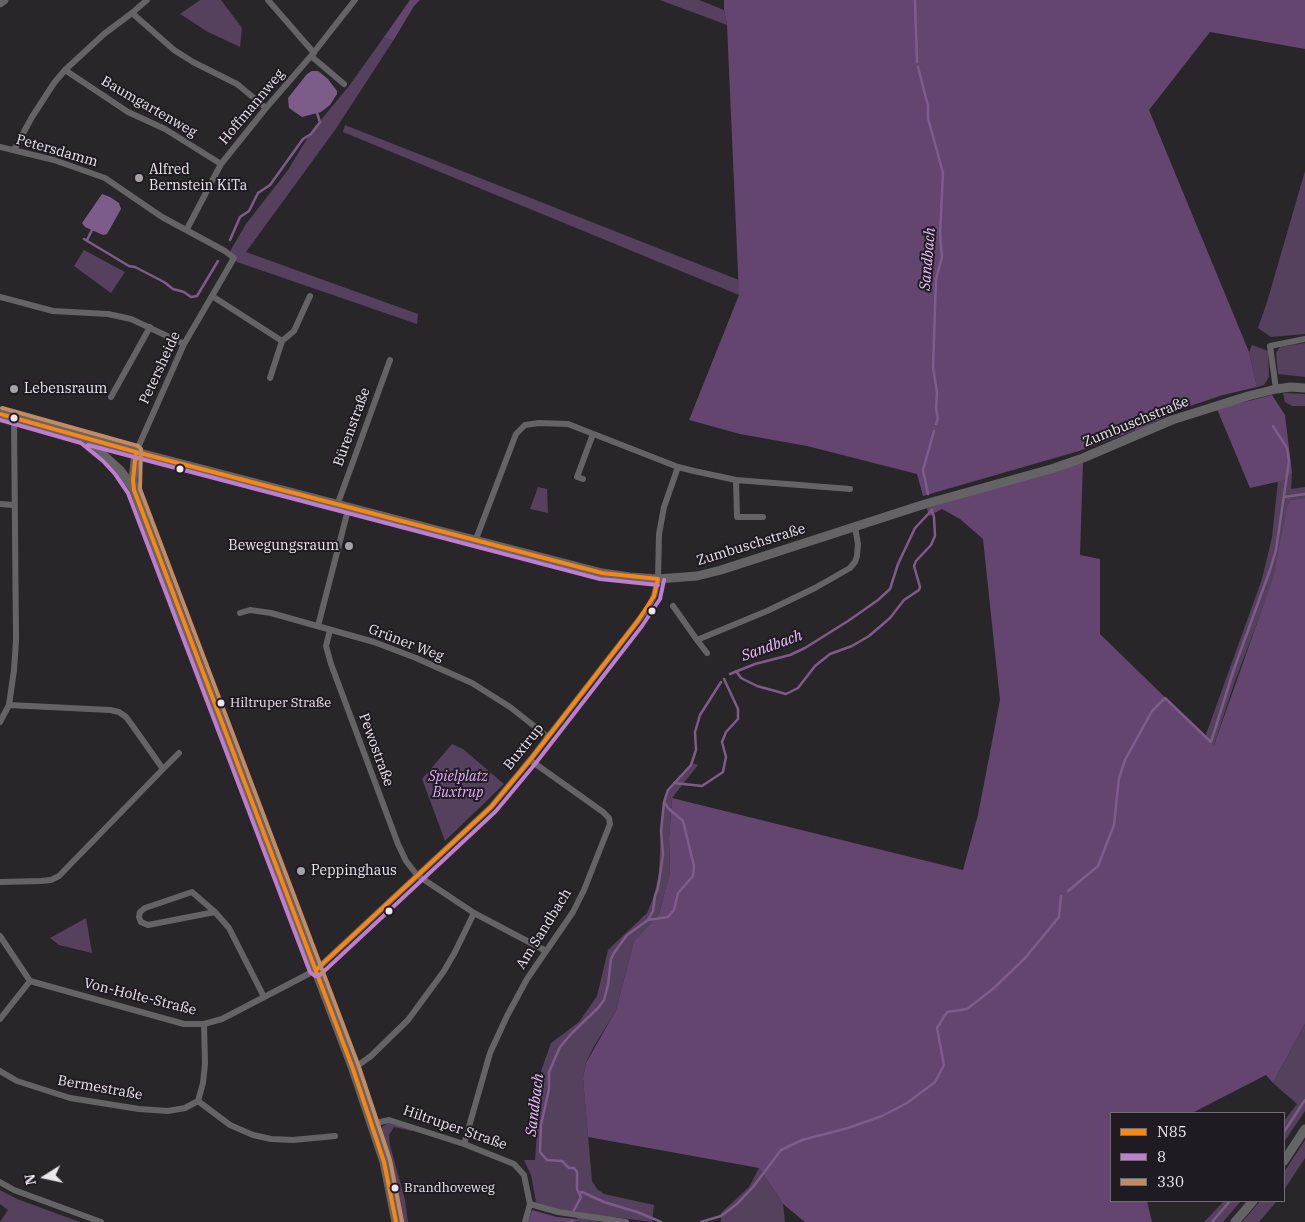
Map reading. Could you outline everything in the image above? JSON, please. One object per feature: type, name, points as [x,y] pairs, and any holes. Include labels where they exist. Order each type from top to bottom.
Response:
[{"type":"street","points":[[0,3],[4,0]]},
{"type":"street","points":[[14,150],[32,116],[65,70],[104,34],[147,0]]},
{"type":"street","points":[[268,0],[313,54],[344,84]]},
{"type":"street","name":"Hoffmannweg","points":[[187,229],[221,164],[313,54],[355,0]]},
{"type":"street","points":[[132,13],[174,50],[193,62],[237,84],[266,108]]},
{"type":"street","name":"Baumgartenweg","points":[[65,70],[128,112],[165,129],[221,164]]},
{"type":"street","name":"Petersdamm","points":[[0,147],[54,160],[105,178],[162,217],[226,251],[234,258]]},
{"type":"street","name":"Petersheide","points":[[136,452],[184,344],[234,258]]},
{"type":"street","points":[[212,296],[282,341]]},
{"type":"street","points":[[270,378],[282,341],[294,331],[310,296]]},
{"type":"street","points":[[0,297],[54,311],[108,314],[131,319],[184,344]]},
{"type":"street","points":[[111,397],[150,327]]},
{"type":"street","points":[[1276,389],[1270,346],[1305,339]]},
{"type":"street","name":"Bürenstraße","points":[[338,503],[390,360]]},
{"type":"street","name":"Zumbuschstraße","points":[[136,452],[602,573],[630,578],[658,579],[697,576],[721,570],[924,504],[1051,469],[1083,458],[1172,420],[1248,396],[1276,389],[1305,388]]},
{"type":"street","points":[[0,414],[136,452],[133,480],[134,490],[353,1069],[384,1162],[396,1222]]},
{"type":"street","points":[[0,722],[9,705],[16,640],[14,418]]},
{"type":"street","points":[[476,539],[516,434],[525,425],[553,422],[568,424],[678,467],[736,480],[813,490],[850,489]]},
{"type":"street","points":[[583,479],[577,477],[593,434]]},
{"type":"street","points":[[84,438],[120,470],[134,490]]},
{"type":"street","name":"Buxtrup","points":[[316,970],[491,807],[530,760],[648,608],[654,596],[658,579],[659,534],[662,516],[678,467]]},
{"type":"street","points":[[736,480],[737,518],[763,517]]},
{"type":"street","points":[[0,504],[14,505]]},
{"type":"street","points":[[318,626],[349,506]]},
{"type":"street","points":[[697,640],[775,608],[850,568],[857,556],[858,544],[855,526]]},
{"type":"street","points":[[673,606],[707,654]]},
{"type":"street","name":"Grüner Weg","points":[[240,613],[260,610],[374,642],[416,658],[472,684],[510,707],[548,737]]},
{"type":"street","name":"Pewostraße","points":[[330,630],[326,646],[331,664],[398,844],[406,861],[417,875]]},
{"type":"street","points":[[9,705],[119,712],[129,721],[163,769]]},
{"type":"street","points":[[0,882],[46,881],[59,876],[179,753]]},
{"type":"street","name":"Am Sandbach","points":[[464,1144],[490,1053],[507,1016],[528,979],[576,905],[610,824],[609,818],[603,812],[530,760]]},
{"type":"street","points":[[417,875],[474,913],[546,951]]},
{"type":"street","points":[[215,912],[148,925],[141,922],[139,917],[140,912],[145,908],[192,892],[215,912],[229,928],[264,997]]},
{"type":"street","points":[[353,1069],[371,1056],[408,1020],[444,971],[474,913]]},
{"type":"street","points":[[0,936],[30,981],[0,1019]]},
{"type":"street","name":"Von-Holte-Straße","points":[[30,981],[184,1024],[204,1024],[222,1019],[316,970]]},
{"type":"street","points":[[204,1024],[205,1064],[203,1083],[198,1101],[230,1125],[254,1135],[271,1139],[293,1140],[335,1136]]},
{"type":"street","name":"Bermestraße","points":[[0,1071],[17,1081],[41,1090],[110,1106],[168,1111],[185,1108],[198,1101]]},
{"type":"street","name":"Hiltruper Straße","points":[[372,1124],[389,1120],[464,1144],[514,1164],[524,1175],[530,1204],[525,1222]]},
{"type":"street","points":[[1285,1159],[1305,1129]]},
{"type":"street","points":[[0,1182],[14,1190],[100,1222]]},
{"type":"street","points":[[1235,1222],[1251,1202]]},
{"type":"street","points":[[530,1204],[558,1212],[626,1222]]},
{"type":"green space","points":[[200,0],[221,0],[242,28],[240,47],[208,32],[180,14]]},
{"type":"green space","points":[[660,0],[699,0],[724,10],[727,25]]},
{"type":"green space","points":[[384,37],[393,41],[335,130],[246,252],[418,314],[417,324],[237,262],[229,253],[246,224],[288,170],[311,132],[349,86]]},
{"type":"green space","points":[[345,125],[739,280],[739,295],[343,132]]},
{"type":"green space","points":[[1305,171],[1305,334],[1271,337],[1258,328]]},
{"type":"green space","points":[[84,250],[125,272],[111,293],[74,266]]},
{"type":"green space","points":[[1305,343],[1305,377],[1278,374],[1276,353],[1280,347]]},
{"type":"green space","points":[[1252,345],[1268,351],[1269,377],[1264,385],[1257,387],[1249,352]]},
{"type":"green space","points":[[1283,393],[1305,394],[1305,406],[1292,406],[1285,402]]},
{"type":"green space","points":[[1292,473],[1291,489],[1305,487],[1305,498],[1291,500],[1275,575],[1234,684],[1214,745],[1205,737],[1262,579],[1272,537],[1278,481]]},
{"type":"green space","points":[[538,487],[547,489],[548,513],[530,509]]},
{"type":"green space","name":"Spielplatz Buxtrup","points":[[452,744],[463,749],[504,784],[445,841],[422,779]]},
{"type":"green space","points":[[692,763],[698,765],[672,798],[669,839],[670,872],[659,914],[634,941],[616,1010],[593,1048],[586,1063],[583,1078],[592,1181],[597,1189],[604,1194],[654,1205],[652,1222],[614,1217],[597,1222],[576,1222],[578,1214],[558,1211],[536,1202],[531,1175],[524,1160],[535,1160],[541,1071],[551,1043],[579,1022],[597,996],[608,950],[647,913],[654,896],[659,873],[661,828],[668,789]]},
{"type":"green space","points":[[86,918],[92,953],[59,945],[50,938]]},
{"type":"green space","points":[[1305,1024],[1305,1111],[1285,1141],[1285,1120],[1297,1104],[1273,1083]]},
{"type":"green space","points":[[390,1122],[413,1128],[412,1131],[394,1127],[389,1135],[405,1200],[408,1222],[400,1222],[380,1134],[382,1127]]},
{"type":"green space","points":[[1305,1140],[1305,1158],[1285,1188],[1285,1170]]},
{"type":"green space","points":[[759,1168],[783,1204],[785,1222],[721,1222],[721,1213],[749,1187]]},
{"type":"green space","points":[[0,1190],[17,1199],[80,1222],[0,1222],[8,1210],[0,1204]]},
{"type":"green space","points":[[1223,1202],[1240,1202],[1223,1222],[1204,1222]]},
{"type":"green space","points":[[1259,1202],[1276,1202],[1259,1222],[1242,1222]]},
{"type":"shaded area","points":[[410,0],[420,0],[414,6],[393,41],[384,37]]},
{"type":"shaded area","points":[[724,0],[1305,0],[1305,49],[1210,32],[1149,110],[1249,352],[1257,387],[1223,395],[1184,408],[1144,427],[1079,451],[923,496],[917,474],[807,446],[740,434],[689,420],[739,295],[727,25]]},
{"type":"shaded area","points":[[312,71],[318,71],[328,79],[337,91],[337,94],[330,105],[321,112],[302,117],[289,108],[288,98],[307,74]]},
{"type":"shaded area","points":[[102,194],[119,203],[121,209],[107,234],[103,235],[85,227],[82,223]]},
{"type":"shaded area","points":[[1272,395],[1285,415],[1292,473],[1281,481],[1250,488],[1217,409]]},
{"type":"shaded area","points":[[1083,461],[1080,555],[1100,559],[1100,634],[1214,745],[1274,575],[1287,507],[1291,500],[1305,498],[1305,1024],[1273,1083],[1266,1075],[1194,1112],[1110,1112],[1110,1202],[1147,1202],[1152,1222],[805,1222],[783,1204],[759,1168],[588,1137],[583,1078],[586,1063],[616,1010],[634,941],[659,914],[670,872],[669,839],[672,798],[963,870],[978,815],[1000,700],[983,539],[960,519],[942,509],[929,516],[927,508]]},
{"type":"shaded area","points":[[532,1210],[557,1217],[577,1219],[576,1222],[528,1222]]},
{"type":"waterway","name":"Sandbach","points":[[915,0],[917,62]]},
{"type":"waterway","name":"Sandbach","points":[[918,67],[928,106],[928,118],[943,173],[940,234],[942,257],[936,279],[933,367],[937,392],[936,409],[938,418],[936,424]]},
{"type":"waterway","points":[[230,240],[240,217],[249,211],[258,193],[270,185],[303,139],[311,134],[320,122],[317,113]]},
{"type":"waterway","points":[[87,240],[92,230]]},
{"type":"waterway","points":[[84,239],[129,266],[135,267],[191,297],[197,296],[218,261]]},
{"type":"waterway","points":[[1068,891],[1098,866],[1114,825],[1119,778],[1125,760],[1152,711],[1165,698],[1211,742],[1234,669],[1276,550],[1289,461],[1287,448],[1273,426]]},
{"type":"waterway","name":"Sandbach","points":[[928,494],[923,470],[934,431]]},
{"type":"waterway","points":[[1284,497],[1305,494]]},
{"type":"waterway","name":"Sandbach","points":[[730,674],[755,664],[790,655],[805,648],[878,600],[890,589],[898,564],[915,528],[932,510]]},
{"type":"waterway","name":"Sandbach","points":[[736,671],[741,678],[757,686],[786,694],[798,688],[815,666],[830,654],[852,646],[869,636],[890,618],[904,600],[919,590],[920,587],[914,566],[916,561],[931,545],[935,536],[932,511]]},
{"type":"waterway","name":"Sandbach","points":[[674,783],[702,786],[723,772],[726,757],[722,742],[726,732],[738,719],[738,709],[724,679]]},
{"type":"waterway","name":"Sandbach","points":[[573,1212],[581,1197],[577,1189],[577,1172],[574,1168],[569,1168],[562,1161],[547,1160],[540,1152],[541,1125],[549,1089],[549,1072],[560,1047],[604,1000],[611,959],[614,953],[627,935],[648,920],[653,911],[663,854],[661,831],[664,802],[668,790],[691,765],[696,750],[695,732],[700,715],[721,682]]},
{"type":"waterway","name":"Sandbach","points":[[648,920],[668,917],[674,910],[678,893],[693,876],[694,866],[683,821],[665,803]]},
{"type":"waterway","points":[[701,1222],[721,1216],[737,1204],[753,1187],[781,1150],[802,1140],[848,1128],[882,1116],[907,1103],[935,1082],[944,1065],[937,1028],[947,1012],[967,1009],[994,988],[1025,958],[1059,917],[1061,896]]},
{"type":"waterway","points":[[1285,1130],[1305,1100]]},
{"type":"waterway","points":[[579,1193],[582,1192],[604,1202],[661,1222]]},
{"type":"waterway","points":[[1212,1222],[1229,1202]]},
{"type":"transit line","name":"330","points":[[2,408],[138,446],[141,449],[140,489],[359,1067],[390,1160],[402,1221]]},
{"type":"transit line","name":"N85","points":[[0,414],[136,452],[602,573],[658,579]]},
{"type":"transit line","name":"8","points":[[0,420],[81,443],[103,461],[128,493],[310,972],[315,976],[320,975],[496,811],[642,626],[660,599],[664,580]]},
{"type":"transit line","name":"8","points":[[88,445],[600,579],[658,585]]},
{"type":"transit line","name":"N85","points":[[136,452],[133,480],[134,490],[353,1069],[384,1162],[396,1222]]},
{"type":"transit line","name":"N85","points":[[316,970],[491,807],[637,622],[654,596],[658,579]]},
{"type":"place","name":"Alfred Bernstein KiTa","points":[[139,178]]},
{"type":"place","name":"Lebensraum","points":[[14,389]]},
{"type":"place","name":"Bewegungsraum","points":[[349,546]]},
{"type":"place","name":"Hiltruper Straße","points":[[221,703]]},
{"type":"place","name":"Peppinghaus","points":[[301,871]]},
{"type":"place","name":"Brandhoveweg","points":[[395,1188]]}]
